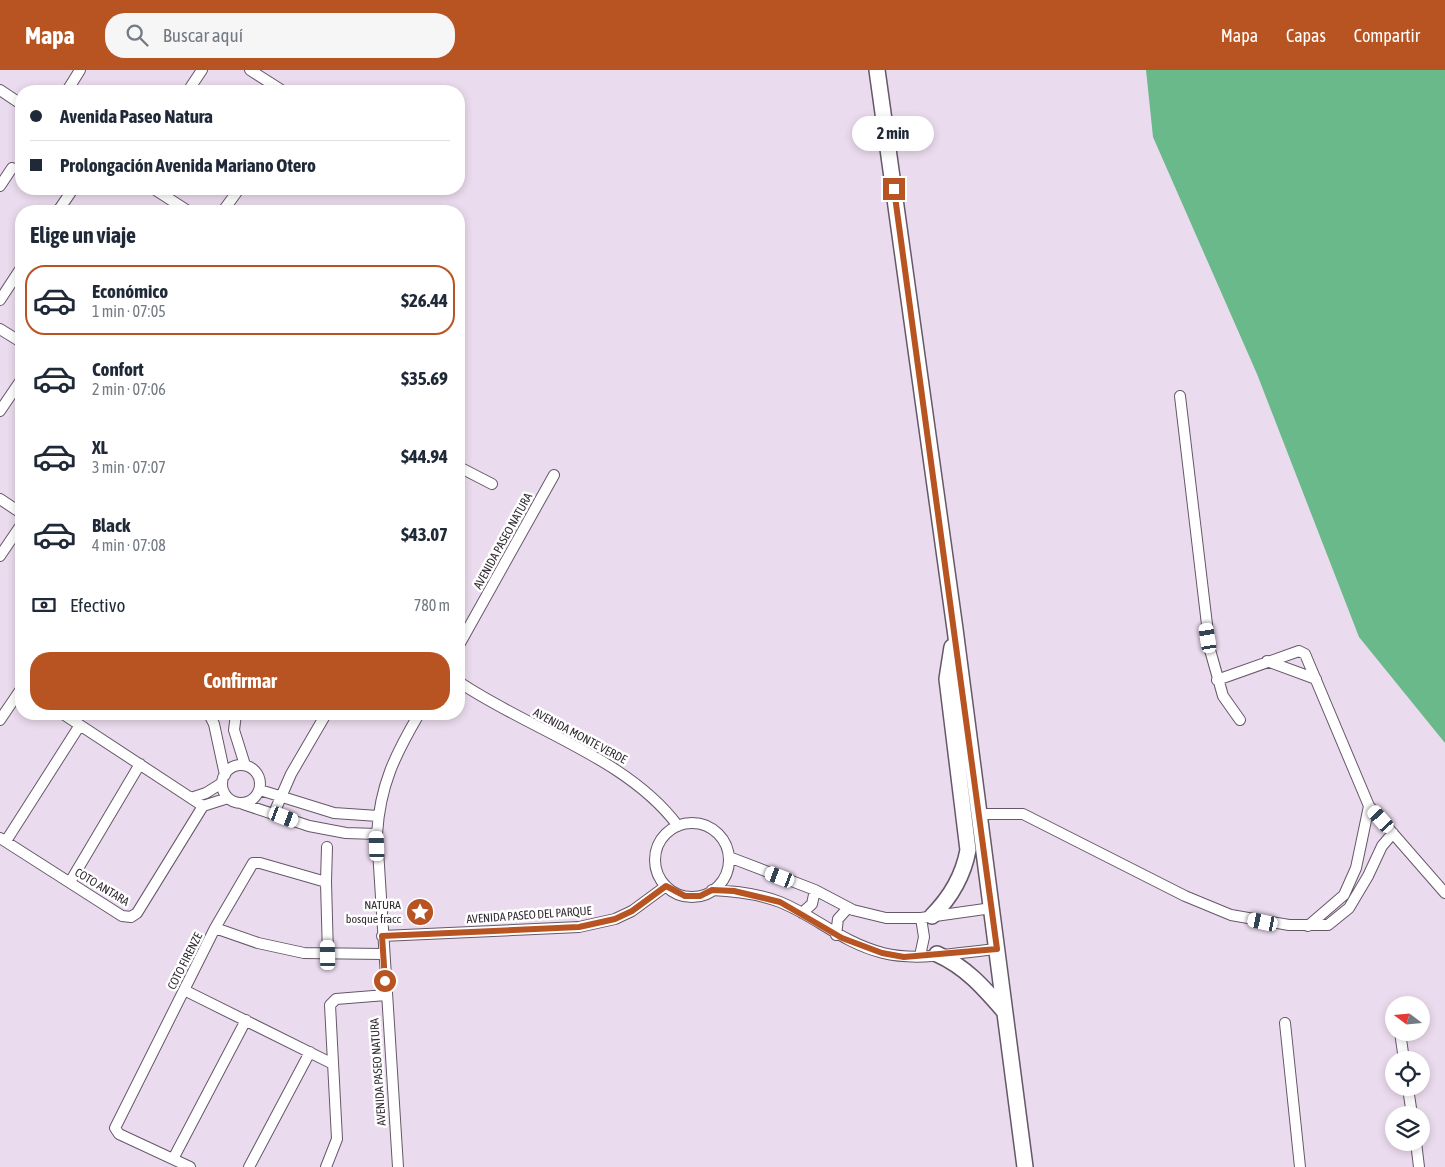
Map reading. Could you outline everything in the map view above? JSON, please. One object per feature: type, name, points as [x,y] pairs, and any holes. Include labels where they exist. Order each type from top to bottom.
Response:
[{"type":"street","points":[[71,85],[80,70]]},
{"type":"street","points":[[192,85],[202,70]]},
{"type":"street","points":[[250,70],[274,85]]},
{"type":"street","points":[[877,70],[955,629],[1025,1167]]},
{"type":"street","points":[[0,90],[15,100]]},
{"type":"street","points":[[0,186],[12,168]]},
{"type":"street","points":[[163,195],[179,205]]},
{"type":"street","points":[[0,300],[15,277]]},
{"type":"street","points":[[0,329],[15,338]]},
{"type":"street","points":[[0,411],[15,389]]},
{"type":"street","points":[[1180,396],[1206,625],[1217,680],[1223,696],[1240,720]]},
{"type":"street","points":[[465,471],[492,484]]},
{"type":"street","name":"AVENIDA PASEO NATURA","points":[[465,634],[554,475]]},
{"type":"street","points":[[0,499],[15,509]]},
{"type":"street","points":[[0,556],[15,534]]},
{"type":"street","points":[[920,956],[926,917],[957,886],[965,865],[968,850],[947,679],[955,629]]},
{"type":"street","points":[[1217,680],[1299,650],[1306,654],[1369,806],[1445,894]]},
{"type":"street","points":[[1267,661],[1316,679]]},
{"type":"street","name":"AVENIDA MONTE VERDE","points":[[465,686],[481,697],[622,773],[651,795],[678,826]]},
{"type":"street","points":[[0,720],[15,698]]},
{"type":"street","points":[[72,720],[203,806],[228,798]]},
{"type":"street","points":[[212,720],[228,798],[238,804],[274,813],[309,826],[346,833],[377,834]]},
{"type":"street","points":[[235,720],[234,730],[245,765],[260,777],[260,790],[256,798],[244,804]]},
{"type":"street","points":[[274,813],[280,798],[323,720]]},
{"type":"street","name":"AVENIDA PASEO NATURA","points":[[398,1167],[383,954],[377,834],[381,793],[393,763],[416,720]]},
{"type":"street","points":[[3,839],[80,725]]},
{"type":"street","points":[[70,882],[140,764]]},
{"type":"street","points":[[191,798],[206,793],[223,779],[233,767],[245,765]]},
{"type":"street","points":[[260,790],[280,798],[334,813],[378,816]]},
{"type":"street","name":"COTO ANTARA","points":[[3,839],[122,916],[131,917],[137,913],[203,806]]},
{"type":"street","points":[[1308,926],[1344,895],[1356,868],[1369,806]]},
{"type":"street","points":[[978,814],[1023,814],[1185,896],[1231,915],[1263,922],[1308,926],[1328,925],[1349,908],[1368,876],[1382,846],[1393,832]]},
{"type":"street","points":[[693,823],[708,826],[720,836],[729,857],[725,875],[712,890],[700,896],[685,896],[666,886],[656,867],[656,853],[662,840],[678,826],[693,823]]},
{"type":"street","points":[[327,847],[328,955]]},
{"type":"street","points":[[729,857],[815,890],[848,908],[886,918],[926,917],[992,908]]},
{"type":"street","name":"COTO FIRENZE","points":[[190,1167],[118,1134],[115,1128],[215,928],[254,863],[260,863],[326,882]]},
{"type":"street","name":"AVENIDA PASEO DEL PARQUE","points":[[382,936],[579,927],[615,919],[632,911],[666,886]]},
{"type":"street","points":[[712,890],[734,891],[765,898],[802,913],[836,934],[882,953],[904,957],[997,949]]},
{"type":"street","points":[[802,913],[812,904],[815,890]]},
{"type":"street","points":[[836,934],[838,919],[848,908]]},
{"type":"street","points":[[215,928],[258,943],[304,954],[383,954]]},
{"type":"street","points":[[937,954],[955,963],[972,975],[1004,1011]]},
{"type":"street","points":[[184,990],[333,1064]]},
{"type":"street","points":[[326,1167],[337,1139],[330,1010],[332,1000],[386,994]]},
{"type":"street","points":[[173,1159],[246,1020]]},
{"type":"street","points":[[1285,1023],[1300,1167]]},
{"type":"street","points":[[250,1167],[310,1052]]},
{"type":"street","points":[[1417,1151],[1419,1167]]},
{"type":"green space","points":[[1146,70],[1445,70],[1445,743],[1359,637],[1257,374],[1153,137]]},
{"type":"place","name":"NATURA bosque fracc","points":[[420,912]]},
{"type":"route","points":[[385,981],[382,936],[579,927],[597,924],[615,919],[632,911],[666,886],[685,896],[700,896],[712,890],[734,891],[780,902],[802,913],[842,938],[882,953],[904,957],[997,949],[894,189]]}]
